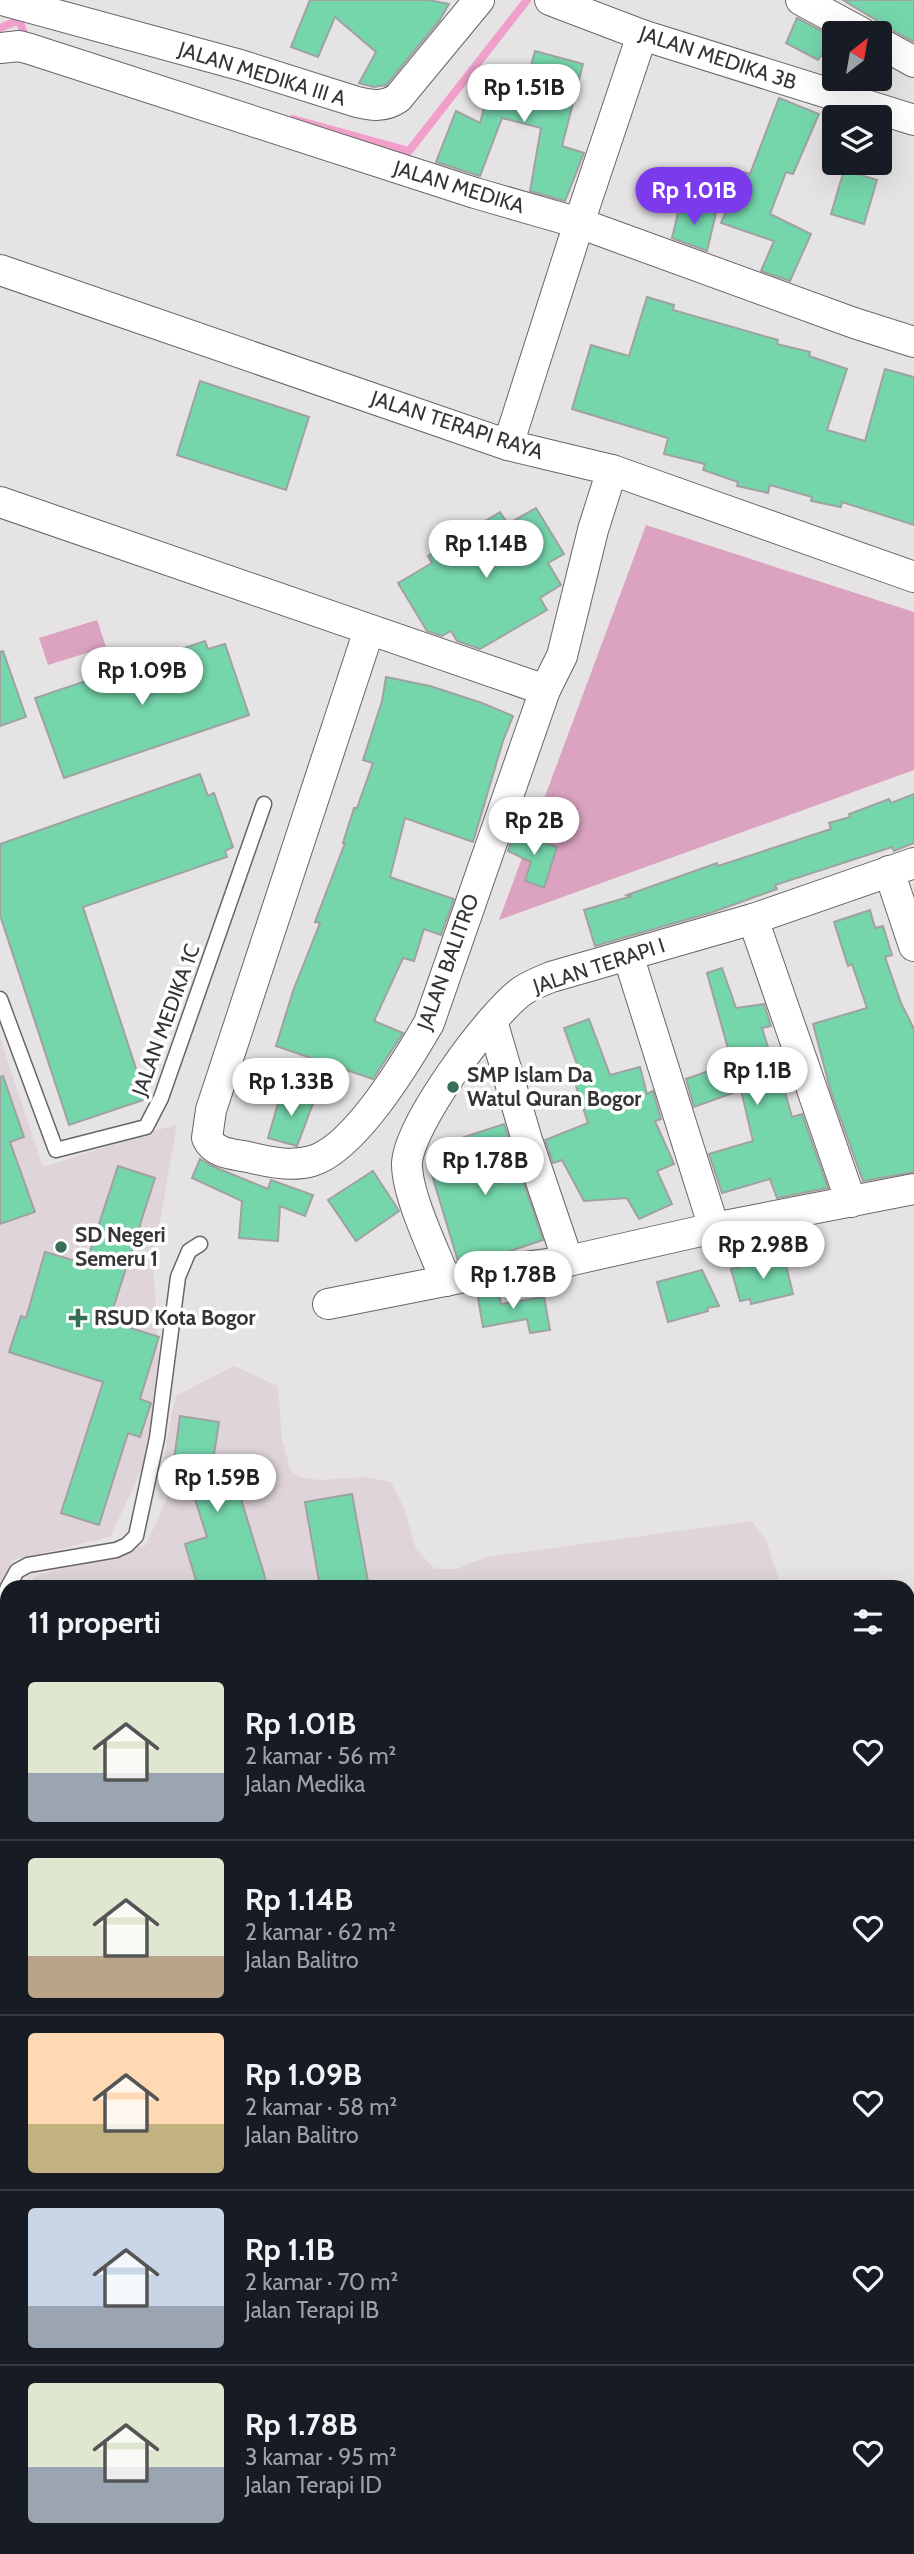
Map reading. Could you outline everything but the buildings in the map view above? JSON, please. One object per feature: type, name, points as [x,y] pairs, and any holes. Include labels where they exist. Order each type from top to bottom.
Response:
[{"type":"street","name":"JALAN MEDIKA III A","points":[[2,0],[375,105],[390,103],[398,97],[479,0]]},
{"type":"street","points":[[801,0],[840,21]]},
{"type":"street","name":"JALAN MEDIKA 3B","points":[[559,2],[642,35],[914,120]]},
{"type":"street","points":[[508,445],[642,35]]},
{"type":"street","name":"JALAN MEDIKA","points":[[0,41],[475,193],[579,223],[854,323],[914,342]]},
{"type":"street","points":[[892,50],[914,62]]},
{"type":"street","name":"JALAN TERAPI RAYA","points":[[0,270],[508,445],[612,470],[914,577]]},
{"type":"street","name":"JALAN BALITRO","points":[[369,630],[211,1110],[207,1138],[217,1150],[288,1164],[311,1161],[323,1156],[335,1148],[394,1082],[429,1023],[545,690],[562,656],[593,530],[612,470]]},
{"type":"street","points":[[0,502],[545,690]]},
{"type":"street","points":[[902,867],[914,946]]},
{"type":"street","name":"JALAN TERAPI I","points":[[446,1281],[410,1183],[408,1156],[422,1122],[443,1087],[492,1021],[522,992],[551,977],[753,919],[902,867]]},
{"type":"street","points":[[753,919],[851,1202]]},
{"type":"street","points":[[628,955],[714,1228]]},
{"type":"street","points":[[492,1021],[527,1140],[568,1261]]},
{"type":"street","points":[[328,1304],[568,1261],[714,1228],[914,1189]]},
{"type":"lane","name":"JALAN MEDIKA 1C","points":[[0,999],[56,1150],[146,1127],[161,1098],[264,804]]},
{"type":"lane","points":[[11,1580],[22,1568],[116,1550],[127,1545],[136,1536],[157,1438],[178,1277],[189,1251],[200,1244]]},
{"type":"lane","points":[[0,1698],[0,1734]]},
{"type":"shaded area","points":[[646,525],[914,612],[914,770],[499,920]]},
{"type":"shaded area","points":[[97,620],[106,647],[48,665],[39,638]]},
{"type":"shaded area","name":"RSUD Kota Bogor","points":[[0,1038],[43,1167],[177,1124],[153,1261],[160,1375],[153,1446],[110,1537],[13,1560],[0,1580]]},
{"type":"shaded area","points":[[234,1366],[278,1386],[282,1439],[291,1471],[299,1477],[320,1480],[365,1477],[391,1482],[404,1508],[416,1549],[435,1569],[457,1569],[486,1557],[752,1521],[766,1540],[779,1580],[32,1580],[36,1576],[146,1545],[170,1492],[164,1458],[177,1395]]},
{"type":"waterway","points":[[293,119],[409,151],[527,0]]},
{"type":"waterway","points":[[0,28],[19,20],[27,41]]},
{"type":"place","name":"SMP Islam Da Watul Quran Bogor","points":[[453,1087]]},
{"type":"place","name":"SD Negeri Semeru 1","points":[[61,1247]]},
{"type":"place","name":"RSUD Kota Bogor","points":[[78,1318]]}]
